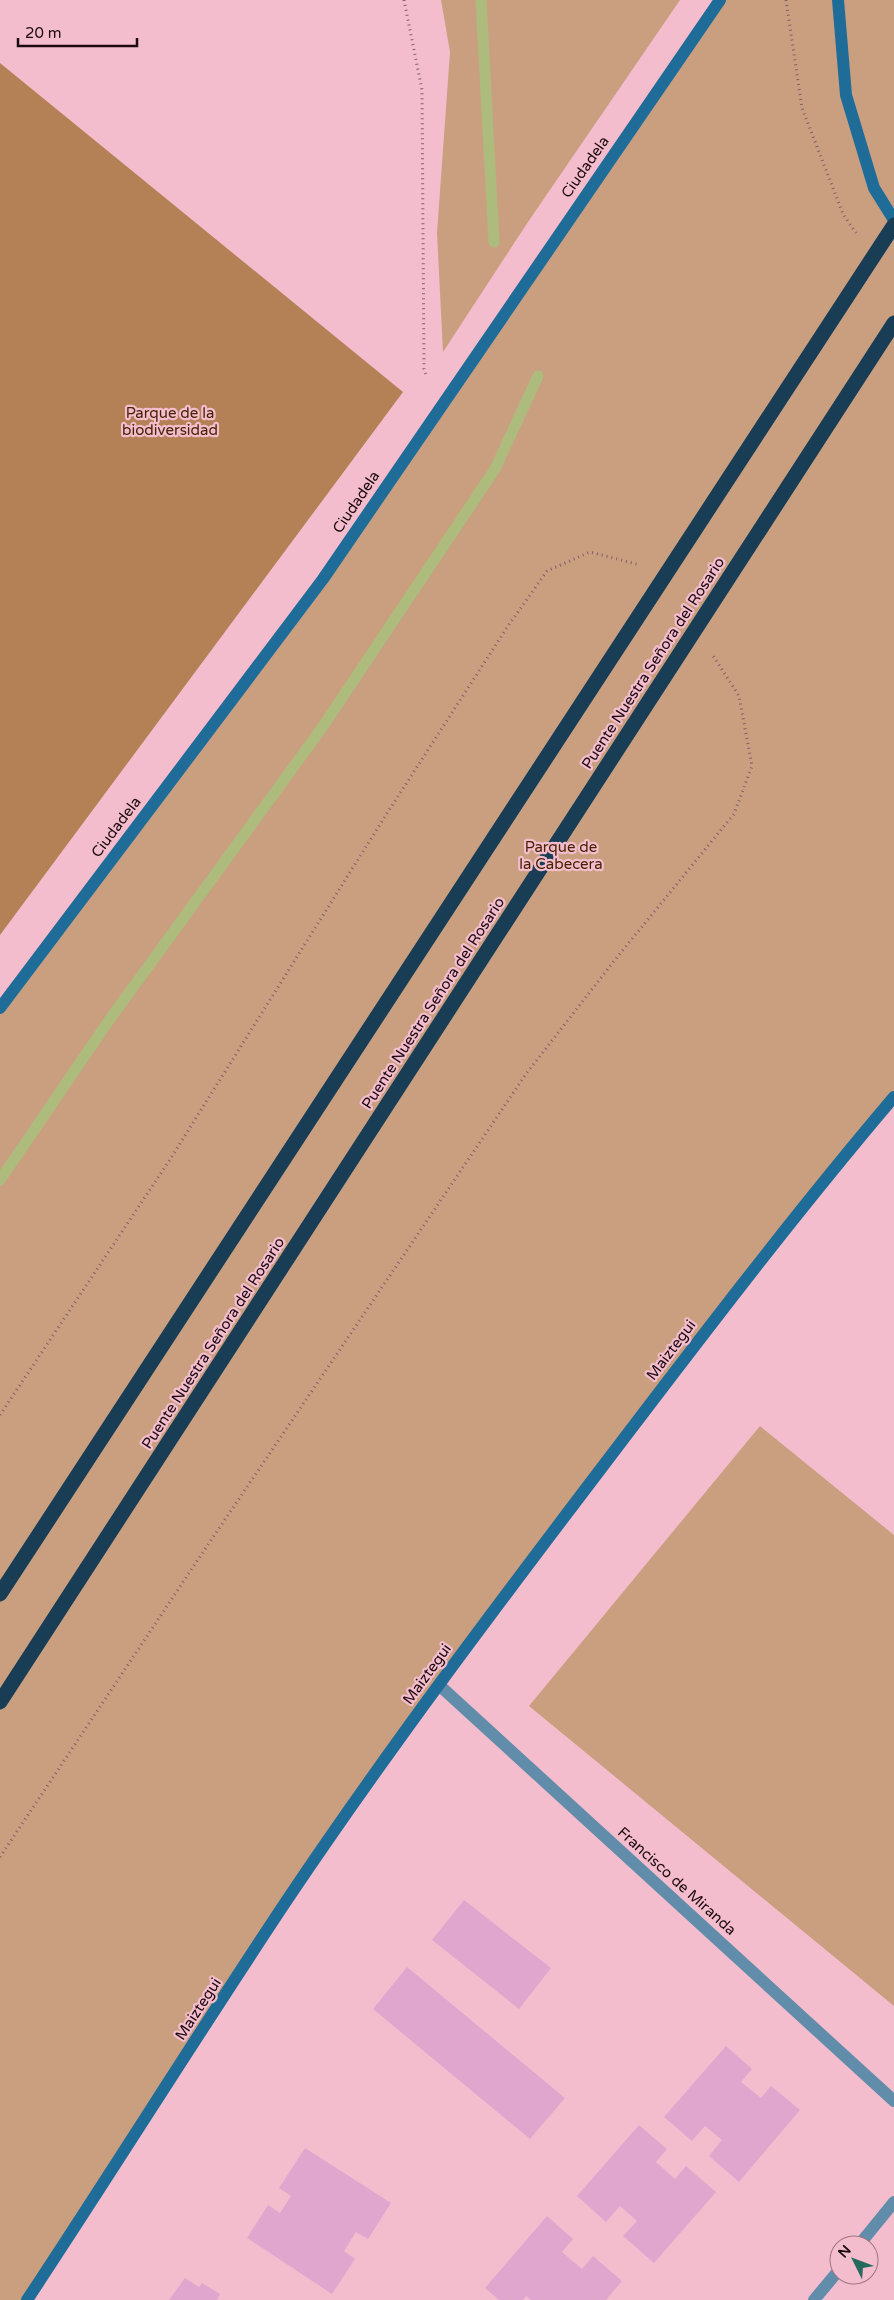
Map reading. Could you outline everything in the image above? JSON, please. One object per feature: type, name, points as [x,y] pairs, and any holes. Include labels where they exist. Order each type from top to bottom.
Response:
[{"type":"highway","points":[[0,1594],[894,225]]},
{"type":"highway","name":"Puente Nuestra Señora del Rosario","points":[[0,1702],[894,323]]},
{"type":"main road","name":"Ciudadela","points":[[0,1008],[323,579],[720,0]]},
{"type":"main road","points":[[838,0],[846,95],[874,188],[894,220]]},
{"type":"main road","name":"Maiztegui","points":[[27,2300],[288,1899],[439,1685],[702,1335],[837,1164],[894,1097]]},
{"type":"street","name":"Francisco de Miranda","points":[[439,1685],[894,2101]]},
{"type":"street","points":[[867,2235],[894,2202]]},
{"type":"street","points":[[814,2300],[829,2282]]},
{"type":"path","points":[[404,0],[422,90],[424,369],[439,408]]},
{"type":"path","points":[[786,0],[802,108],[843,214],[858,237]]},
{"type":"path","points":[[0,1857],[180,1586],[526,1074],[614,961]]},
{"type":"green space","points":[[441,0],[680,0],[528,222],[443,352],[437,233],[450,52]]},
{"type":"green space","name":"Parque de la Cabecera","points":[[720,0],[894,0],[894,1097],[837,1163],[392,1751],[27,2300],[0,2300],[0,1008],[323,579]]},
{"type":"green space","name":"Parque de la biodiversidad","points":[[0,63],[403,392],[0,935]]},
{"type":"green space","points":[[760,1426],[894,1535],[894,2006],[529,1706]]},
{"type":"building","points":[[464,1900],[551,1968],[519,2009],[432,1940]]},
{"type":"building","points":[[407,1967],[565,2098],[530,2139],[373,2009]]},
{"type":"building","points":[[726,2046],[752,2069],[741,2082],[761,2098],[771,2086],[800,2110],[739,2182],[709,2156],[722,2140],[705,2126],[692,2141],[664,2117]]},
{"type":"building","points":[[639,2125],[667,2149],[656,2162],[675,2179],[686,2166],[716,2192],[654,2263],[623,2236],[637,2221],[620,2206],[606,2222],[577,2196]]},
{"type":"building","points":[[305,2148],[391,2203],[368,2239],[356,2232],[344,2251],[355,2259],[332,2294],[247,2238],[268,2205],[280,2213],[291,2196],[279,2188]]},
{"type":"building","points":[[547,2216],[573,2239],[562,2252],[582,2269],[593,2256],[622,2281],[606,2300],[531,2300],[526,2296],[523,2300],[499,2300],[485,2288]]},
{"type":"building","points":[[185,2278],[199,2287],[202,2283],[220,2294],[217,2300],[169,2300]]},
{"type":"waterway","points":[[481,0],[494,242]]},
{"type":"waterway","points":[[0,1180],[110,1019],[324,725],[495,469],[538,376]]}]
